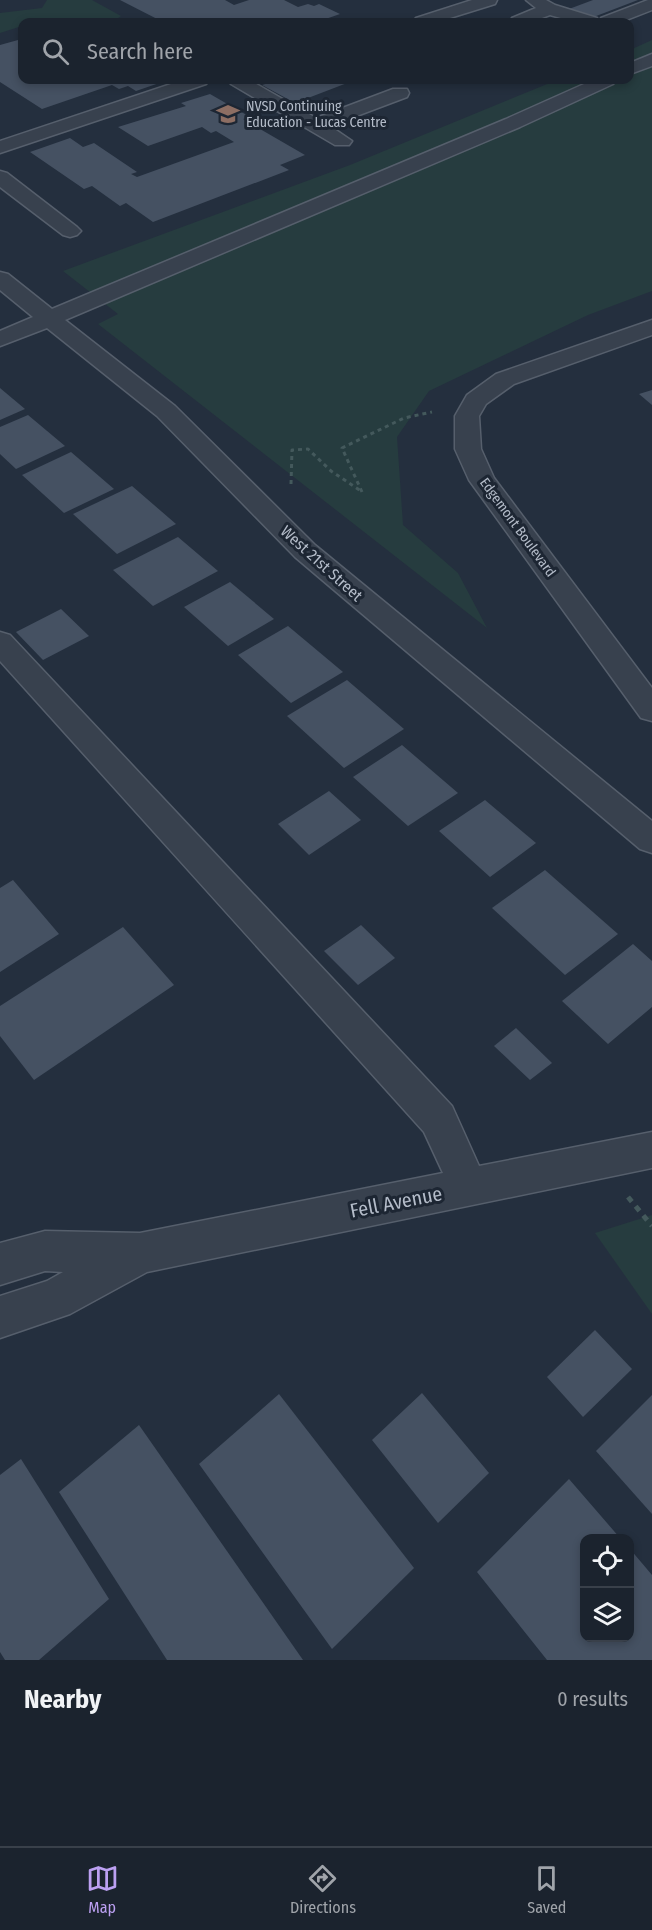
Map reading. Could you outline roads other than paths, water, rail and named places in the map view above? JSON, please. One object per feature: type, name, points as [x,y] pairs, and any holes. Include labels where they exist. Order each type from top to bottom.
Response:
[{"type":"street","points":[[431,18],[464,3],[489,0]]},
{"type":"street","points":[[524,18],[545,3],[581,18]]},
{"type":"street","points":[[617,18],[652,4]]},
{"type":"street","points":[[634,67],[652,58]]},
{"type":"street","points":[[0,147],[188,84]]},
{"type":"street","points":[[244,84],[342,141]]},
{"type":"street","points":[[0,339],[513,123],[598,84]]},
{"type":"street","points":[[315,125],[400,93]]},
{"type":"street","points":[[0,177],[70,231]]},
{"type":"street","name":"West 21st Street","points":[[0,279],[166,411],[305,551],[652,840]]},
{"type":"street","name":"Edgemont Boulevard","points":[[652,327],[505,379],[476,400],[467,416],[466,423],[468,449],[482,480],[652,710]]},
{"type":"street","points":[[0,642],[438,1119],[468,1187]]},
{"type":"street","name":"Fell Avenue","points":[[0,1264],[45,1251],[140,1253],[652,1150]]},
{"type":"street","name":"Fell Avenue","points":[[0,1317],[55,1299],[140,1253]]},
{"type":"place","name":"NVSD Continuing Education - Lucas Centre","points":[[228,114]]}]
